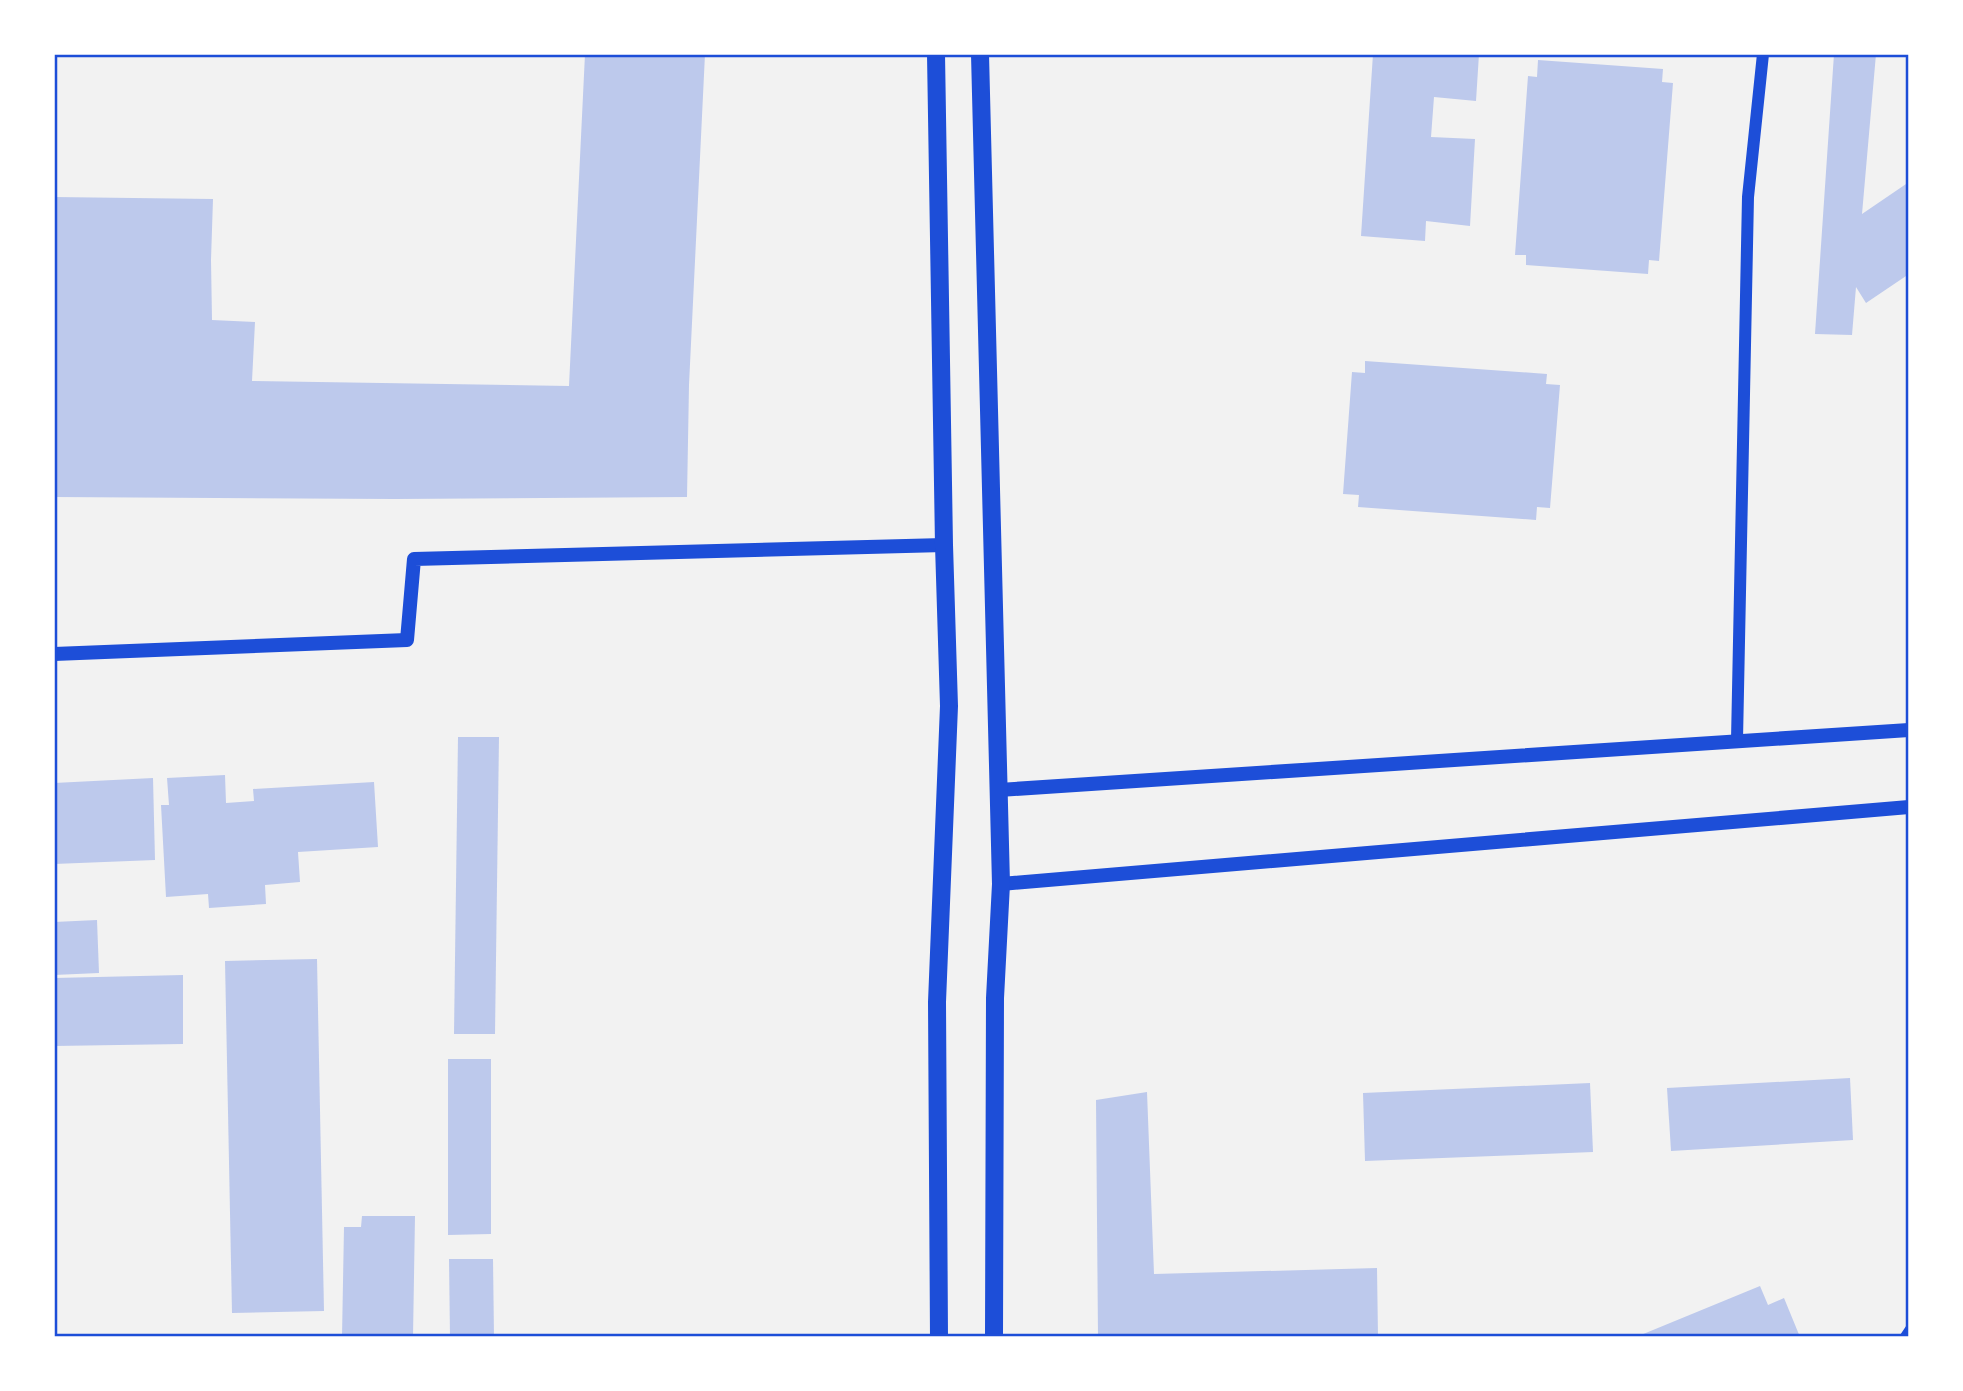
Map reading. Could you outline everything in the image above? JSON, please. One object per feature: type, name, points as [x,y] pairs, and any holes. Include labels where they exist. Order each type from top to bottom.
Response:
[{"type":"main road","points":[[936,54],[949,706],[937,1002],[939,1337]]},
{"type":"main road","points":[[980,54],[1001,884],[995,999],[994,1337]]},
{"type":"main road","points":[[54,653],[407,640],[414,559],[944,545]]},
{"type":"main road","points":[[999,790],[1909,730]]},
{"type":"main road","points":[[1001,884],[1909,807]]},
{"type":"street","points":[[1738,740],[1748,197],[1763,54]]},
{"type":"street","points":[[1903,1337],[1909,1328]]},
{"type":"building","points":[[585,54],[705,54],[689,385],[687,497],[54,497],[54,197],[213,199],[212,320],[255,322],[252,381],[569,386]]},
{"type":"building","points":[[1373,54],[1479,54],[1476,101],[1434,97],[1431,137],[1475,139],[1470,226],[1426,221],[1425,241],[1361,236]]},
{"type":"building","points":[[1834,54],[1876,54],[1862,214],[1909,182],[1909,274],[1866,303],[1856,287],[1852,335],[1815,334]]},
{"type":"building","points":[[1538,60],[1663,69],[1662,82],[1673,83],[1659,261],[1649,260],[1648,274],[1526,265],[1526,255],[1515,255],[1528,76],[1537,77]]},
{"type":"building","points":[[1365,361],[1547,374],[1546,384],[1560,385],[1550,508],[1537,507],[1536,520],[1358,507],[1359,495],[1343,494],[1352,372],[1365,373]]},
{"type":"building","points":[[458,737],[499,737],[495,1034],[454,1034]]},
{"type":"building","points":[[225,775],[226,803],[254,801],[253,789],[374,782],[378,847],[298,852],[300,882],[265,885],[266,904],[209,908],[208,894],[166,897],[161,805],[169,805],[167,778]]},
{"type":"building","points":[[153,778],[155,860],[54,864],[54,783]]},
{"type":"building","points":[[97,920],[99,973],[54,975],[54,922]]},
{"type":"building","points":[[317,959],[324,1311],[232,1313],[225,961]]},
{"type":"building","points":[[183,975],[183,1044],[54,1046],[54,978]]},
{"type":"building","points":[[448,1059],[491,1059],[491,1234],[448,1235]]},
{"type":"building","points":[[1850,1078],[1853,1140],[1671,1151],[1667,1088]]},
{"type":"building","points":[[1590,1083],[1593,1152],[1365,1161],[1363,1093]]},
{"type":"building","points":[[1147,1092],[1154,1274],[1377,1268],[1378,1337],[1098,1337],[1096,1100]]},
{"type":"building","points":[[362,1216],[415,1216],[413,1337],[342,1337],[344,1227],[361,1227]]},
{"type":"building","points":[[449,1259],[493,1259],[494,1337],[450,1337]]},
{"type":"building","points":[[1760,1286],[1768,1305],[1784,1298],[1800,1337],[1636,1337]]}]
